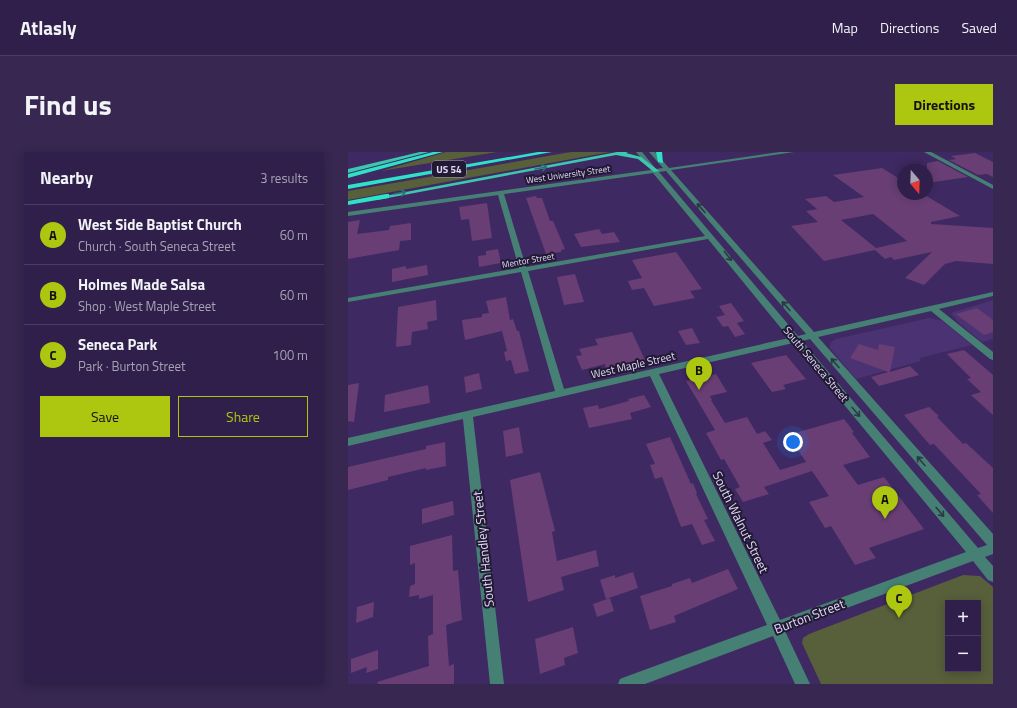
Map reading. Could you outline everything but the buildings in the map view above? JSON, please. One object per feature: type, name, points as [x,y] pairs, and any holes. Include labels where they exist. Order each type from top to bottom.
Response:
[{"type":"highway","points":[[348,176],[440,152]]},
{"type":"highway","name":"US 54","points":[[348,180],[517,152]]},
{"type":"highway","name":"US 54","points":[[348,187],[549,152]]},
{"type":"highway","points":[[659,152],[660,162]]},
{"type":"highway","points":[[348,204],[386,196]]},
{"type":"main road","points":[[348,171],[426,152]]},
{"type":"main road","points":[[599,157],[614,152]]},
{"type":"main road","points":[[386,196],[625,152]]},
{"type":"main road","points":[[599,157],[636,156],[642,158],[656,171]]},
{"type":"street","name":"South Seneca Street","points":[[639,152],[712,237],[993,576]]},
{"type":"street","name":"South Seneca Street","points":[[652,152],[993,543]]},
{"type":"street","name":"West University Street","points":[[348,214],[791,152]]},
{"type":"street","points":[[927,152],[993,187]]},
{"type":"street","points":[[500,192],[561,394]]},
{"type":"street","name":"Mentor Street","points":[[348,300],[712,237]]},
{"type":"street","name":"West Maple Street","points":[[348,442],[993,294]]},
{"type":"street","points":[[933,308],[993,357]]},
{"type":"street","name":"South Walnut Street","points":[[653,372],[804,684]]},
{"type":"street","name":"South Handley Street","points":[[468,415],[497,684]]},
{"type":"street","name":"Burton Street","points":[[625,684],[993,548]]},
{"type":"shaded area","points":[[993,300],[993,339],[982,342],[959,323],[951,313]]},
{"type":"shaded area","points":[[929,318],[942,321],[972,345],[919,358],[921,361],[856,379],[830,348],[830,343],[836,339]]},
{"type":"green space","points":[[446,152],[497,152],[381,171]]},
{"type":"green space","points":[[571,152],[610,152],[348,200],[348,191]]},
{"type":"green space","points":[[963,575],[980,576],[993,587],[993,684],[821,684],[802,643],[803,638],[809,634]]},
{"type":"place","name":"Holmes Made Salsa","points":[[699,390]]},
{"type":"place","name":"West Side Baptist Church","points":[[885,519]]},
{"type":"place","name":"Seneca Park","points":[[899,618]]}]
